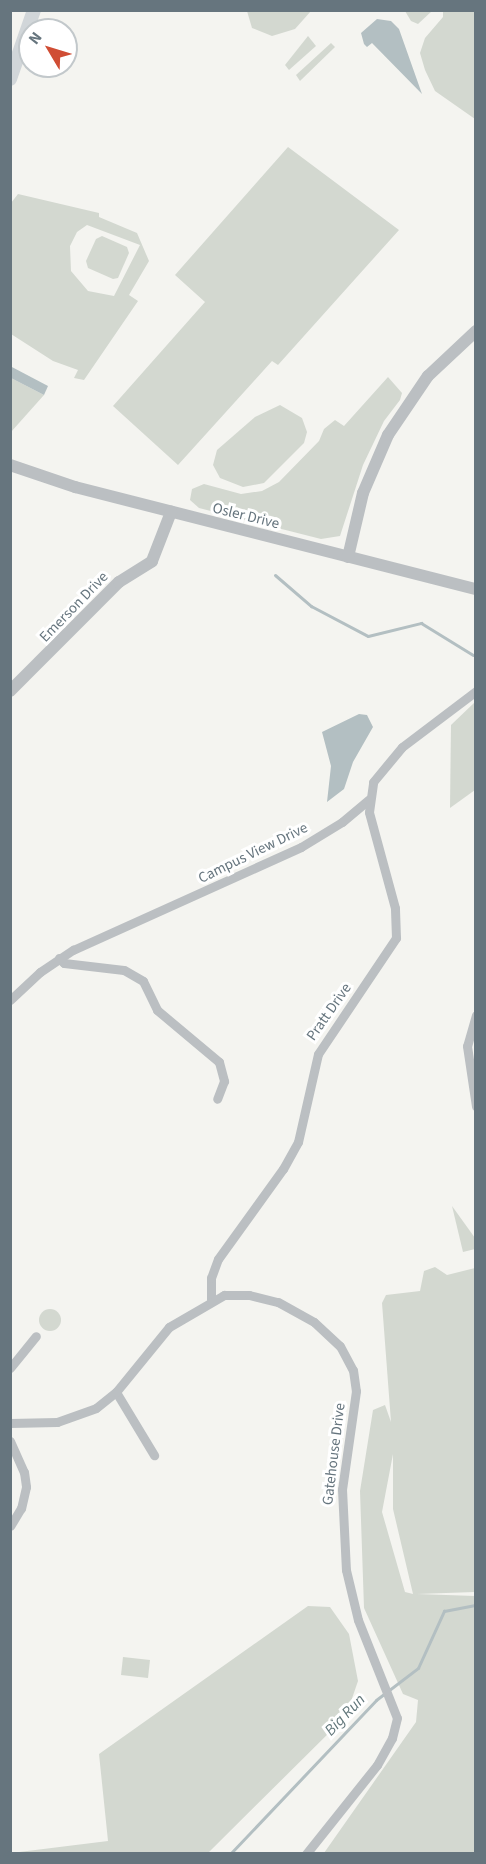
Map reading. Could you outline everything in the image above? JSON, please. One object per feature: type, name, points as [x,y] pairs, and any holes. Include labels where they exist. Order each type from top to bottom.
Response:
[{"type":"main road","points":[[10,79],[34,10]]},
{"type":"street","points":[[348,557],[363,493],[388,435],[428,375],[476,331]]},
{"type":"street","name":"Osler Drive","points":[[10,465],[75,488],[476,590]]},
{"type":"street","name":"Emerson Drive","points":[[10,691],[119,582],[152,561],[171,512]]},
{"type":"street","name":"Campus View Drive","points":[[10,1000],[59,958],[301,848],[333,829],[369,799],[377,774],[390,758],[476,691]]},
{"type":"street","name":"Pratt Drive","points":[[212,1299],[211,1278],[218,1259],[283,1169],[298,1142],[318,1054],[396,938],[394,908],[369,799]]},
{"type":"street","points":[[59,958],[64,963],[124,970],[143,981],[157,1010],[219,1062],[224,1081],[217,1099]]},
{"type":"street","points":[[476,1015],[467,1046],[476,1106]]},
{"type":"street","name":"Gatehouse Drive","points":[[10,1423],[29,1425],[69,1420],[96,1408],[116,1392],[162,1333],[212,1299],[249,1295],[286,1306],[328,1332],[349,1361],[356,1401],[342,1489],[344,1557],[355,1610],[393,1701],[396,1724],[383,1755],[306,1854]]},
{"type":"street","points":[[10,1368],[36,1336]]},
{"type":"street","points":[[116,1392],[154,1455]]},
{"type":"street","points":[[10,1441],[24,1472],[26,1487],[21,1508],[10,1526]]},
{"type":"shaded area","points":[[247,10],[311,11],[295,29],[272,36],[252,28]]},
{"type":"shaded area","points":[[405,11],[432,11],[418,24],[411,21]]},
{"type":"shaded area","points":[[443,11],[475,11],[475,119],[435,91],[425,70],[420,53],[425,38],[443,17]]},
{"type":"shaded area","points":[[377,19],[391,21],[399,29],[422,94],[372,43],[367,47],[364,44],[361,33]]},
{"type":"shaded area","points":[[308,36],[316,46],[289,70],[285,65]]},
{"type":"shaded area","points":[[331,43],[335,47],[300,81],[296,75]]},
{"type":"shaded area","points":[[288,147],[399,230],[278,365],[272,361],[178,465],[113,406],[205,302],[175,275]]},
{"type":"shaded area","points":[[18,194],[99,213],[99,217],[137,233],[149,261],[129,295],[138,301],[84,380],[74,378],[78,370],[53,361],[11,334],[11,203]],"holes":[[[87,225],[140,245],[114,296],[88,291],[71,271],[70,246],[77,232]]]},
{"type":"shaded area","points":[[102,236],[127,247],[129,253],[118,278],[113,279],[88,268],[86,261],[96,239]]},
{"type":"shaded area","points":[[10,366],[48,386],[44,395],[11,378]]},
{"type":"shaded area","points":[[388,377],[402,393],[400,400],[384,421],[363,465],[340,536],[321,539],[199,508],[190,500],[192,489],[204,484],[241,494],[262,491],[279,482],[319,441],[324,429],[335,420],[344,426]]},
{"type":"shaded area","points":[[11,378],[44,395],[11,432]]},
{"type":"shaded area","points":[[280,405],[302,418],[307,432],[304,443],[264,483],[243,487],[220,478],[213,465],[217,450],[255,417]]},
{"type":"shaded area","points":[[475,702],[475,790],[450,808],[451,725]]},
{"type":"shaded area","points":[[359,714],[367,715],[373,727],[353,762],[344,789],[327,802],[331,766],[322,732]]},
{"type":"shaded area","points":[[452,1206],[475,1238],[475,1249],[463,1252]]},
{"type":"shaded area","points":[[435,1267],[447,1275],[475,1268],[475,1592],[417,1594],[475,1596],[475,1853],[324,1853],[416,1722],[418,1700],[403,1694],[364,1608],[360,1491],[373,1410],[385,1405],[391,1422],[382,1303],[386,1295],[420,1291],[424,1271]],"holes":[[[393,1454],[393,1509],[413,1594],[405,1592],[382,1512]]]},
{"type":"shaded area","points":[[50,1309],[60,1316],[61,1320],[54,1330],[50,1331],[40,1324],[39,1320],[46,1310]]},
{"type":"shaded area","points":[[308,1606],[330,1607],[349,1634],[358,1681],[346,1716],[208,1853],[11,1853],[108,1841],[99,1754]]},
{"type":"shaded area","points":[[123,1657],[150,1660],[148,1678],[121,1675]]},
{"type":"waterway","points":[[275,575],[311,606],[368,636],[421,623],[473,655]]},
{"type":"waterway","name":"Big Run","points":[[230,1854],[376,1700],[418,1668],[444,1611],[476,1605]]}]
